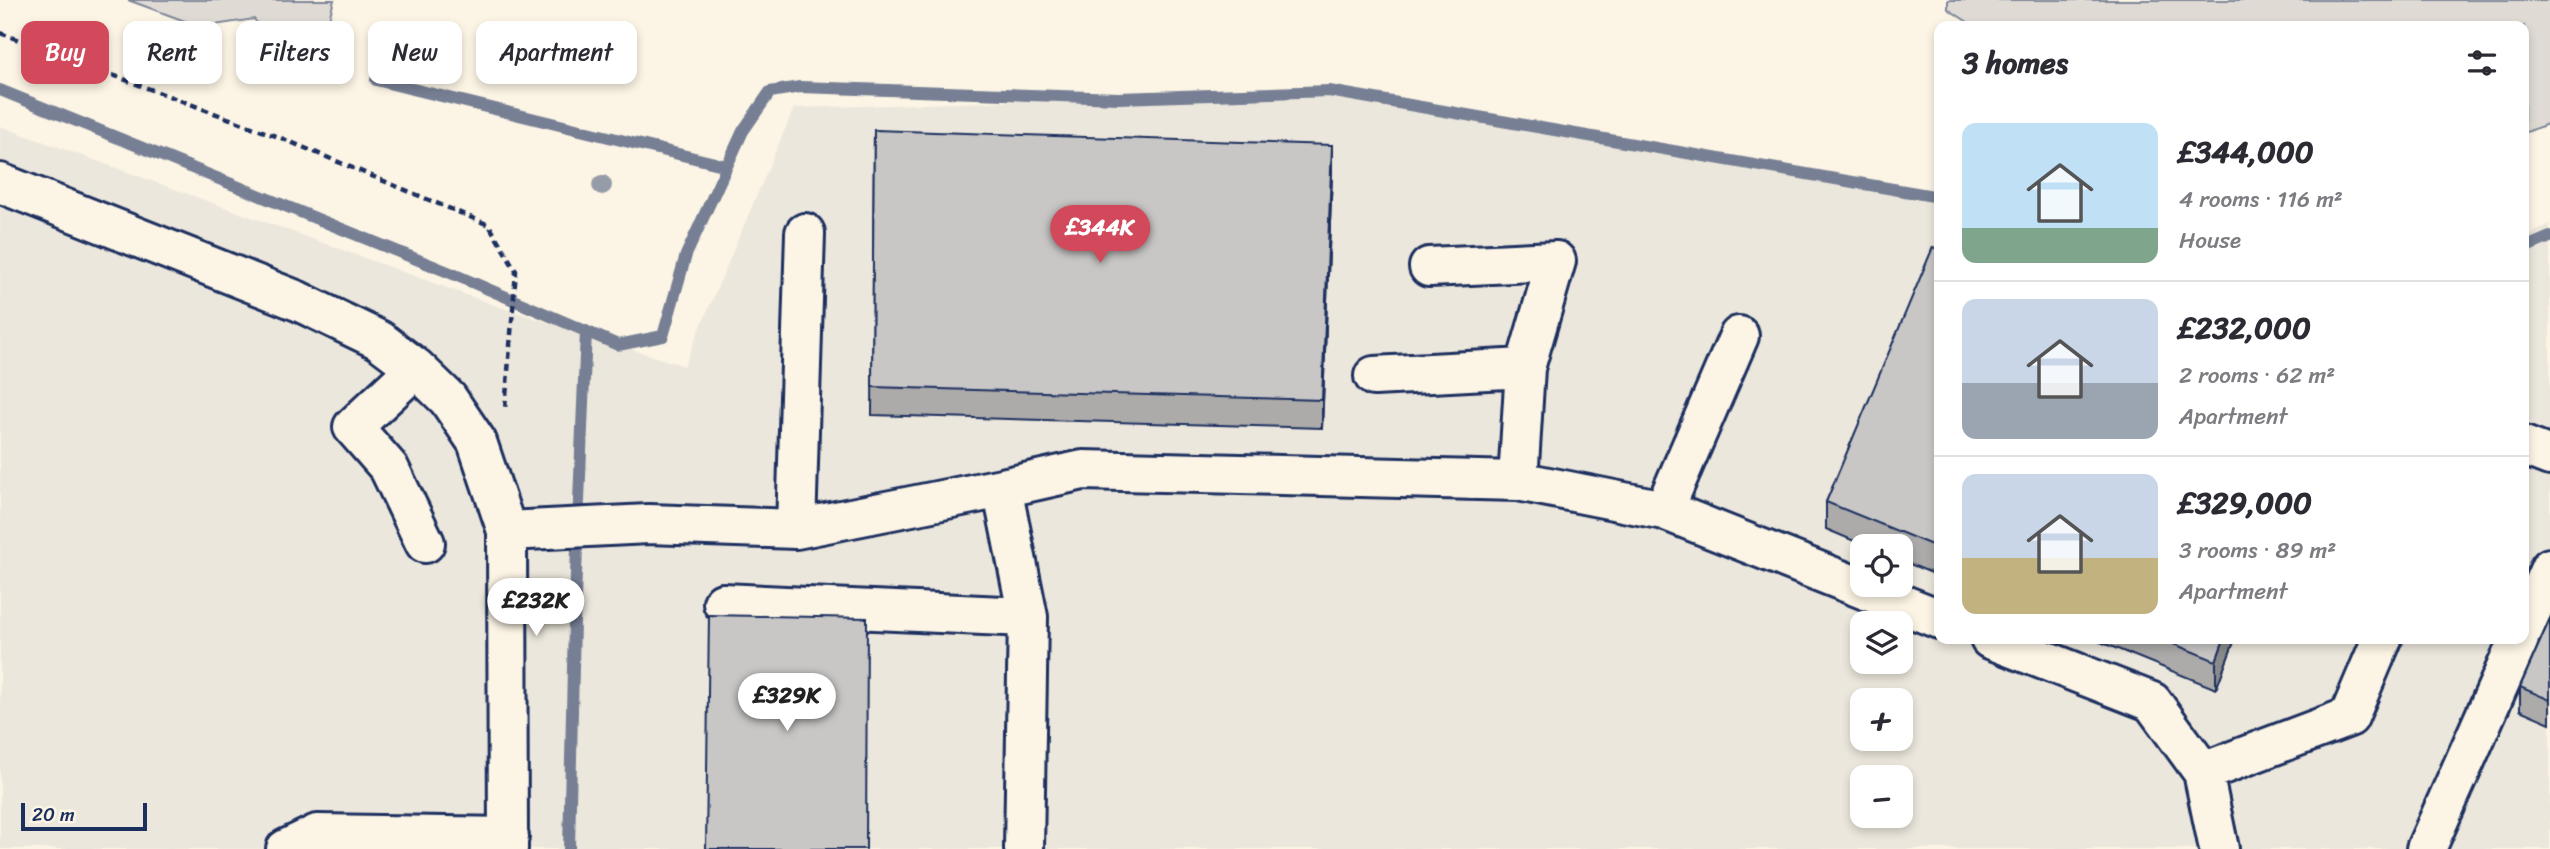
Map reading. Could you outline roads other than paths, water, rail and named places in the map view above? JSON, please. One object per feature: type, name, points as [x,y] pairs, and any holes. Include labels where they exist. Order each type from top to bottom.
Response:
[{"type":"street","points":[[0,183],[298,301],[379,340],[416,368],[447,399],[477,442],[507,531],[509,843],[317,834],[286,849]]},
{"type":"street","points":[[796,529],[805,233]]},
{"type":"street","points":[[1429,267],[1556,261],[1525,368],[1518,481]]},
{"type":"street","points":[[1664,510],[1740,336]]},
{"type":"street","points":[[416,368],[353,427],[389,468],[425,543]]},
{"type":"street","points":[[1374,376],[1525,368]]},
{"type":"street","points":[[2529,448],[2550,456]]},
{"type":"street","points":[[507,531],[649,524],[796,529],[1083,470],[1518,481],[1664,510],[1934,617]]},
{"type":"street","points":[[1002,488],[1028,617],[1024,849]]},
{"type":"street","points":[[2529,616],[2550,568]]},
{"type":"street","points":[[723,603],[1028,617]]},
{"type":"street","points":[[2003,644],[2152,702],[2203,772],[2219,849]]},
{"type":"street","points":[[2203,772],[2349,717],[2380,644]]},
{"type":"street","points":[[2426,849],[2517,644]]},
{"type":"waterway","points":[[392,84],[727,166]]},
{"type":"waterway","points":[[0,90],[453,274],[618,345],[663,336],[686,255],[743,131],[770,92],[800,87],[1119,98],[1329,91],[1934,196]]},
{"type":"waterway","points":[[2529,246],[2550,237]]},
{"type":"waterway","points":[[569,849],[574,622],[586,331]]}]
